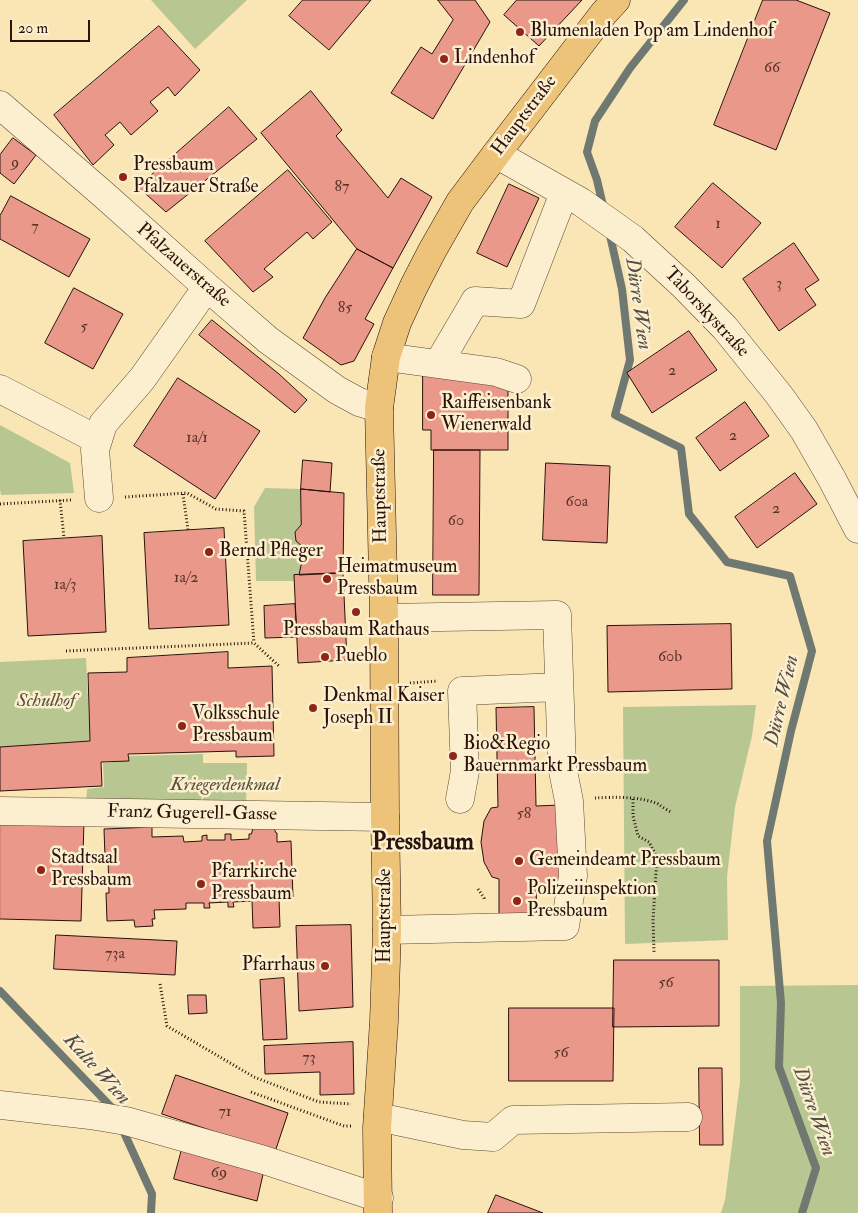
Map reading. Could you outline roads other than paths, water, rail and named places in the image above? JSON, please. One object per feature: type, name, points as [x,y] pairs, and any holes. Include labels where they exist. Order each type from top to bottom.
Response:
[{"type":"main road","name":"Hauptstraße","points":[[379,1206],[378,1117],[387,930],[384,618],[379,408],[386,357],[397,323],[414,286],[460,202],[604,13],[616,0]]},
{"type":"street","name":"Pfalzauerstraße","points":[[0,105],[268,340],[337,390],[359,402],[379,408]]},
{"type":"street","name":"Taborskystraße","points":[[496,154],[573,198],[633,239],[684,286],[725,328],[779,395],[804,430],[858,529]]},
{"type":"street","points":[[438,364],[475,301],[521,304],[573,198]]},
{"type":"street","points":[[98,498],[95,450],[103,424],[142,379],[207,287]]},
{"type":"street","points":[[386,357],[496,372],[517,379]]},
{"type":"street","points":[[0,389],[98,440]]},
{"type":"street","points":[[384,618],[557,615],[562,766],[569,801],[573,876],[565,926],[387,930]]},
{"type":"street","points":[[460,799],[466,771],[462,691],[559,686]]},
{"type":"street","name":"Franz Gugerell-Gasse","points":[[0,811],[385,818]]},
{"type":"street","points":[[0,1106],[126,1121],[264,1160],[379,1206]]},
{"type":"street","points":[[378,1117],[462,1135],[493,1137],[513,1120],[688,1117]]},
{"type":"waterway","name":"Dürre Wien","points":[[604,210],[597,180],[587,152],[595,121],[630,68],[684,0]]},
{"type":"waterway","name":"Dürre Wien","points":[[609,231],[622,289],[630,360],[615,415],[681,448],[689,514],[727,562],[790,576],[812,651],[791,731],[767,841],[781,1003],[779,1067],[816,1168],[802,1213]]},
{"type":"waterway","name":"Kalte Wien","points":[[0,991],[115,1111]]},
{"type":"waterway","name":"Kalte Wien","points":[[121,1126],[152,1194],[151,1213]]},
{"type":"place","name":"Blumenladen Pop am Lindenhof","points":[[520,32]]},
{"type":"place","name":"Lindenhof","points":[[444,59]]},
{"type":"place","name":"Pressbaum Pfalzauer Straße","points":[[123,177]]},
{"type":"place","name":"Raiffeisenbank Wienerwald","points":[[431,415]]},
{"type":"place","name":"Bernd Pfleger","points":[[209,552]]},
{"type":"place","name":"Heimatmuseum Pressbaum","points":[[327,579]]},
{"type":"place","name":"Pressbaum Rathaus","points":[[356,612]]},
{"type":"place","name":"Pueblo","points":[[325,657]]},
{"type":"place","name":"Denkmal Kaiser Joseph II","points":[[313,708]]},
{"type":"place","name":"Volksschule Pressbaum","points":[[182,726]]},
{"type":"place","name":"Bio&Regio Bauernmarkt Pressbaum","points":[[453,756]]},
{"type":"place","name":"Gemeindeamt Pressbaum","points":[[519,861]]},
{"type":"place","name":"Stadtsaal Pressbaum","points":[[41,870]]},
{"type":"place","name":"Pfarrkirche Pressbaum","points":[[201,884]]},
{"type":"place","name":"Polizeiinspektion Pressbaum","points":[[517,901]]},
{"type":"place","name":"Pfarrhaus","points":[[325,966]]},
{"type":"district","name":"Pressbaum","points":[[423,844]]},
{"type":"park label","name":"Schulhof","points":[[46,702]]},
{"type":"park label","name":"Kriegerdenkmal","points":[[225,786]]}]
